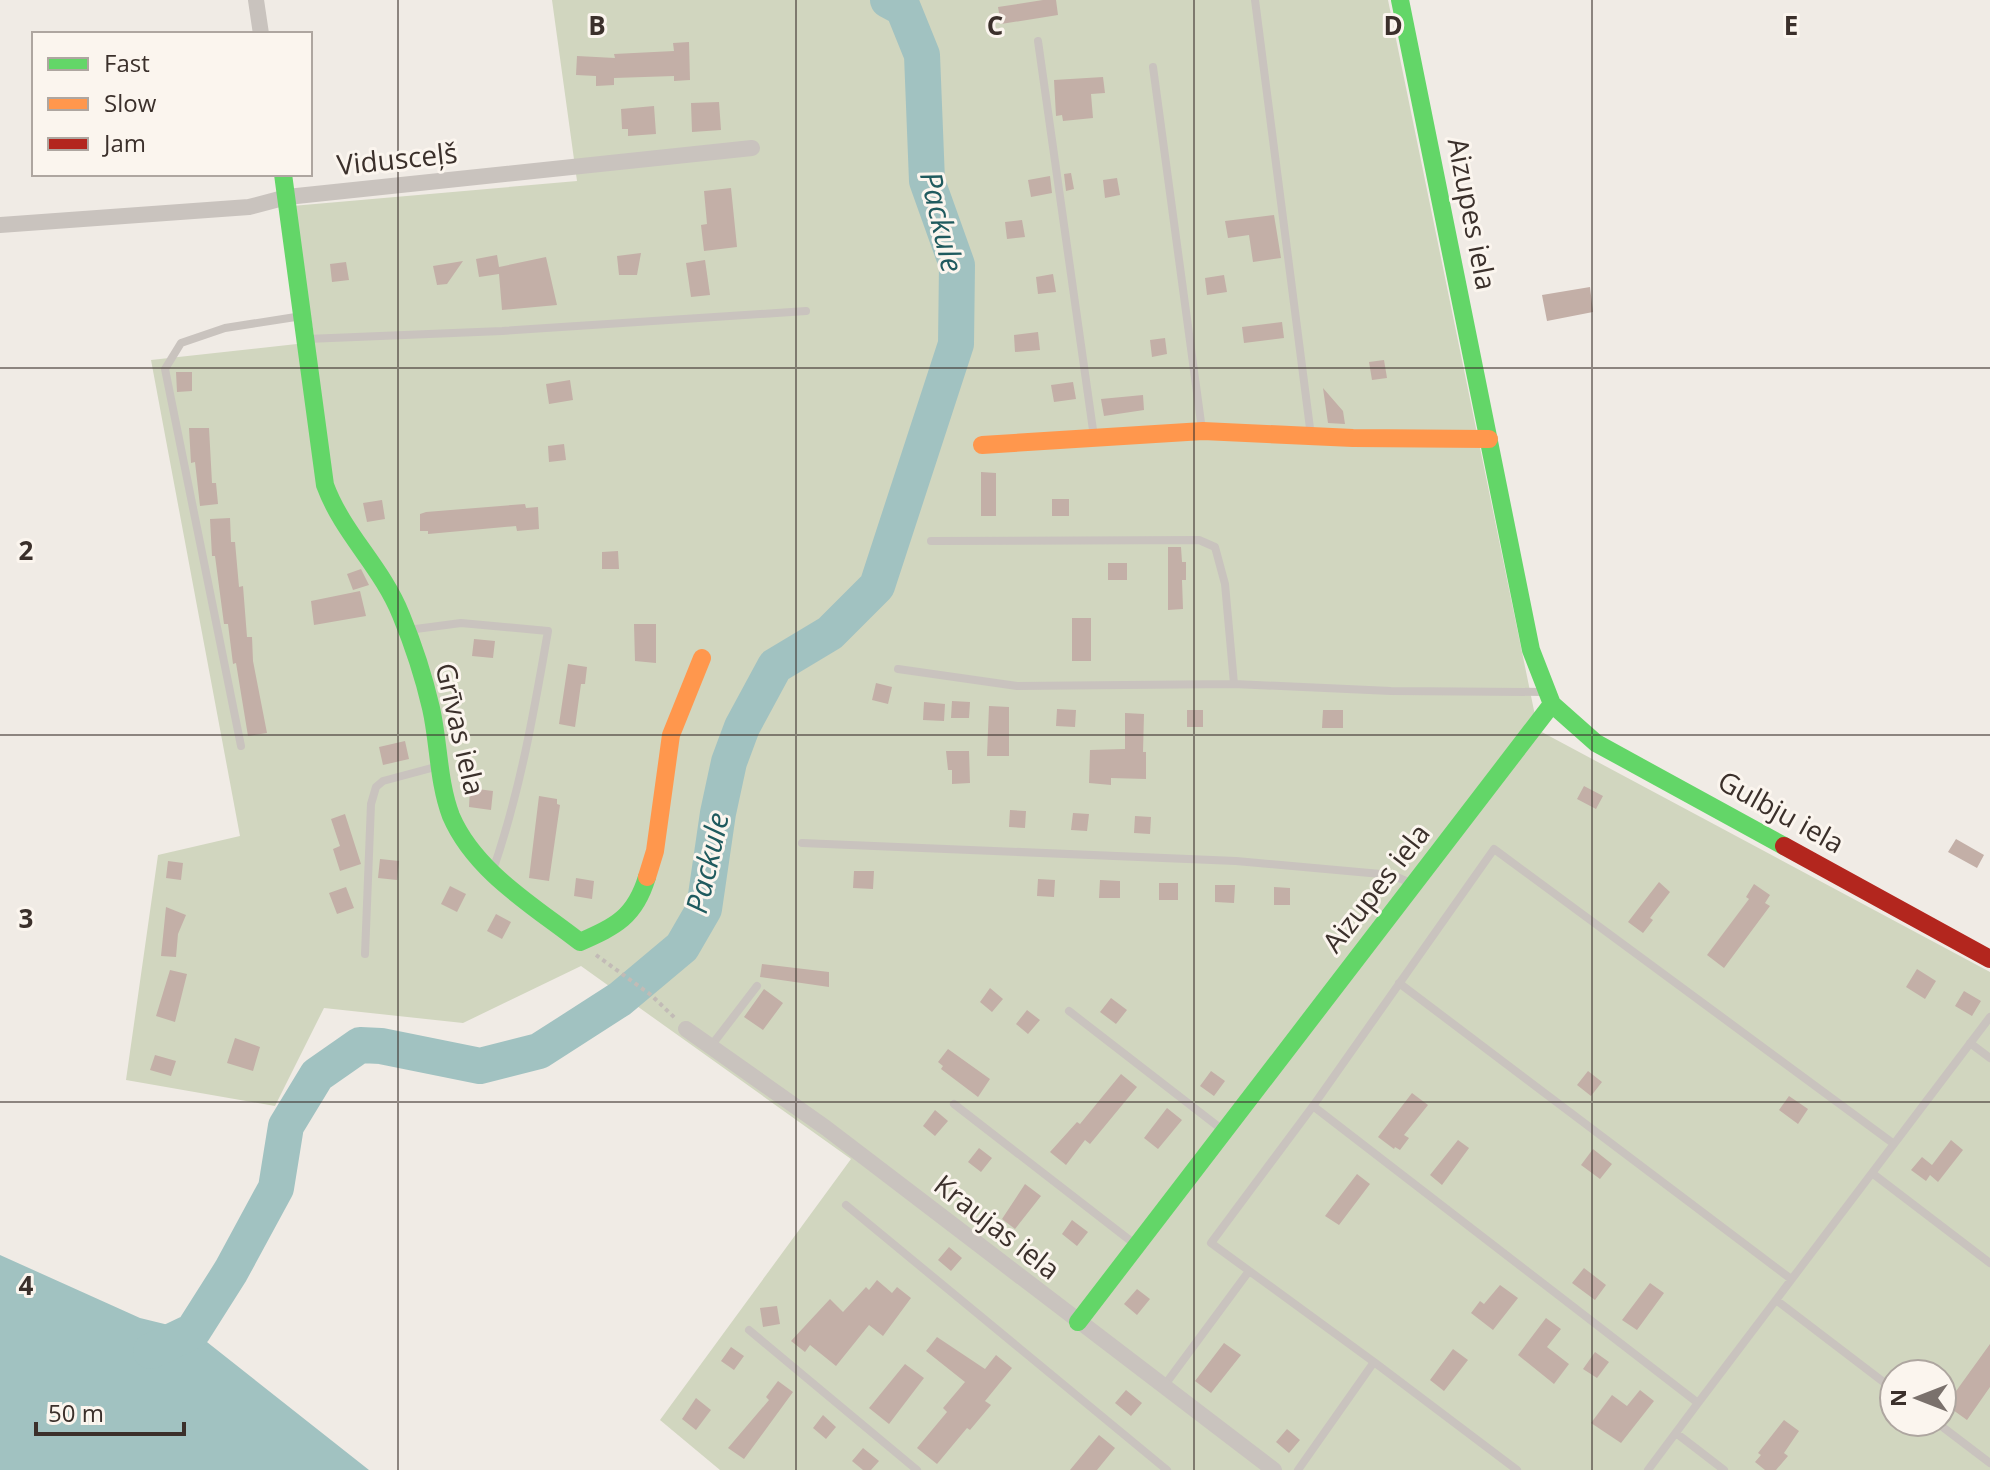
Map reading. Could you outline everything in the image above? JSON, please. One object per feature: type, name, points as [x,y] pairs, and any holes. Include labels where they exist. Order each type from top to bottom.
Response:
[{"type":"street","points":[[256,0],[261,32]]},
{"type":"street","name":"Aizupes iela","points":[[1078,1322],[1414,884],[1550,698],[1531,650],[1400,0]]},
{"type":"street","name":"Vidusceļš","points":[[0,225],[249,207],[287,197],[752,148]]},
{"type":"street","name":"Grīvas iela","points":[[283,176],[325,485],[348,533],[373,562],[401,614],[431,707],[451,815],[469,846],[492,874],[580,942],[617,925],[641,896],[655,851],[671,735],[702,658]]},
{"type":"street","points":[[982,445],[1203,431],[1489,439]]},
{"type":"street","name":"Gulbju iela","points":[[1550,698],[1596,743],[1990,959]]},
{"type":"street","name":"Kraujas iela","points":[[686,1029],[826,1128],[1274,1470]]},
{"type":"lane","points":[[1255,0],[1311,436]]},
{"type":"lane","points":[[1038,41],[1094,438]]},
{"type":"lane","points":[[1153,67],[1203,431]]},
{"type":"lane","points":[[306,340],[806,311]]},
{"type":"lane","points":[[241,746],[165,369],[181,343],[225,328],[303,316]]},
{"type":"lane","points":[[931,541],[1199,540],[1215,547],[1225,584],[1234,684]]},
{"type":"lane","points":[[406,631],[461,623],[548,631],[531,731],[509,823],[492,874]]},
{"type":"lane","points":[[898,669],[1017,686],[1234,684],[1550,698]]},
{"type":"lane","points":[[365,954],[371,804],[376,787],[390,777],[440,765]]},
{"type":"lane","points":[[802,843],[1236,861],[1392,875],[1414,884]]},
{"type":"lane","points":[[1517,1470],[1211,1243],[1313,1106],[1494,849],[1894,1144]]},
{"type":"lane","points":[[1399,983],[1791,1279]]},
{"type":"lane","points":[[711,1047],[757,986]]},
{"type":"lane","points":[[1069,1011],[1224,1132]]},
{"type":"lane","points":[[1648,1470],[1990,1017]]},
{"type":"lane","points":[[1970,1043],[1990,1058]]},
{"type":"lane","points":[[954,1104],[1137,1245]]},
{"type":"lane","points":[[1313,1106],[1698,1403]]},
{"type":"lane","points":[[1872,1173],[1990,1263]]},
{"type":"lane","points":[[846,1205],[1167,1470]]},
{"type":"lane","points":[[1163,1386],[1249,1271]]},
{"type":"lane","points":[[1776,1300],[1878,1378]]},
{"type":"lane","points":[[749,1330],[917,1470]]},
{"type":"lane","points":[[1298,1470],[1374,1362]]},
{"type":"lane","points":[[1676,1433],[1724,1470]]},
{"type":"lane","points":[[1957,1438],[1990,1463]]},
{"type":"path","points":[[607,963],[651,995],[686,1029]]},
{"type":"green space","points":[[552,0],[1388,0],[1538,730],[1990,972],[1990,1470],[720,1470],[660,1420],[851,1159],[581,966],[463,1023],[324,1008],[275,1106],[126,1080],[158,855],[240,836],[151,360],[315,342],[292,206],[577,181]]},
{"type":"water","points":[[0,1255],[140,1318],[193,1331],[369,1470],[0,1470]]},
{"type":"building","points":[[1056,0],[1058,15],[1001,24],[998,7]]},
{"type":"building","points":[[689,42],[690,80],[674,81],[674,76],[614,78],[614,85],[596,86],[596,76],[576,75],[577,56],[615,58],[614,54],[674,51],[673,43]]},
{"type":"building","points":[[1103,77],[1105,93],[1091,94],[1093,118],[1063,121],[1062,115],[1056,116],[1054,80]]},
{"type":"building","points":[[719,102],[721,130],[692,132],[691,103]]},
{"type":"building","points":[[654,106],[656,134],[628,136],[628,129],[622,129],[621,109]]},
{"type":"building","points":[[1071,173],[1074,189],[1066,191],[1064,174]]},
{"type":"building","points":[[1050,176],[1052,193],[1031,197],[1028,180]]},
{"type":"building","points":[[1117,178],[1120,195],[1105,198],[1103,180]]},
{"type":"building","points":[[731,188],[737,247],[704,251],[701,225],[707,224],[704,191]]},
{"type":"building","points":[[1274,215],[1281,258],[1253,262],[1249,235],[1228,238],[1225,221]]},
{"type":"building","points":[[1022,220],[1025,237],[1007,239],[1005,222]]},
{"type":"building","points":[[641,253],[637,275],[619,275],[617,256]]},
{"type":"building","points":[[497,255],[499,267],[546,257],[557,305],[502,310],[499,274],[479,277],[476,259]]},
{"type":"building","points":[[705,260],[710,295],[691,297],[686,263]]},
{"type":"building","points":[[463,261],[447,284],[437,285],[433,266]]},
{"type":"building","points":[[346,262],[349,280],[332,282],[330,264]]},
{"type":"building","points":[[1053,274],[1056,292],[1038,294],[1036,277]]},
{"type":"building","points":[[1224,275],[1227,292],[1207,295],[1205,278]]},
{"type":"building","points":[[1590,287],[1593,312],[1547,321],[1542,295]]},
{"type":"building","points":[[1282,322],[1284,338],[1244,343],[1242,327]]},
{"type":"building","points":[[1038,332],[1040,350],[1015,352],[1014,335]]},
{"type":"building","points":[[1165,338],[1167,354],[1152,357],[1150,340]]},
{"type":"building","points":[[1384,360],[1387,378],[1372,380],[1369,362]]},
{"type":"building","points":[[176,372],[192,372],[192,391],[177,392]]},
{"type":"building","points":[[570,380],[573,400],[549,404],[546,384]]},
{"type":"building","points":[[1073,382],[1076,399],[1054,402],[1051,385]]},
{"type":"building","points":[[1323,388],[1343,411],[1345,424],[1328,423]]},
{"type":"building","points":[[1143,395],[1144,410],[1104,416],[1101,399]]},
{"type":"building","points":[[189,428],[209,428],[212,483],[216,483],[218,504],[200,506],[195,462],[191,463]]},
{"type":"building","points":[[564,444],[566,460],[549,462],[548,446]]},
{"type":"building","points":[[981,472],[996,473],[996,516],[981,516]]},
{"type":"building","points":[[1052,499],[1069,499],[1069,516],[1052,516]]},
{"type":"building","points":[[382,500],[385,519],[367,522],[363,503]]},
{"type":"building","points":[[525,504],[526,508],[538,507],[539,529],[517,531],[516,526],[428,534],[428,531],[420,531],[420,514],[426,512]]},
{"type":"building","points":[[230,518],[239,587],[243,586],[247,637],[252,637],[253,661],[267,733],[248,736],[228,624],[224,624],[215,556],[212,556],[210,519]]},
{"type":"building","points":[[1168,547],[1181,547],[1182,562],[1186,562],[1186,580],[1182,580],[1183,609],[1168,610]]},
{"type":"building","points":[[618,551],[619,569],[602,569],[602,552]]},
{"type":"building","points":[[1108,563],[1127,563],[1127,580],[1108,580]]},
{"type":"building","points":[[361,569],[369,585],[353,590],[347,574]]},
{"type":"building","points":[[360,591],[366,616],[314,625],[311,601]]},
{"type":"building","points":[[1072,618],[1091,618],[1091,661],[1072,661]]},
{"type":"building","points":[[634,624],[656,624],[656,663],[635,661]]},
{"type":"building","points":[[474,639],[495,641],[493,658],[472,656]]},
{"type":"building","points":[[568,664],[587,667],[585,684],[581,684],[575,727],[559,724]]},
{"type":"building","points":[[876,683],[892,687],[888,704],[872,700]]},
{"type":"building","points":[[952,701],[970,702],[969,718],[951,718]]},
{"type":"building","points":[[924,702],[945,704],[944,721],[923,720]]},
{"type":"building","points":[[989,706],[1009,707],[1009,756],[987,756]]},
{"type":"building","points":[[1057,709],[1076,710],[1075,727],[1056,726]]},
{"type":"building","points":[[1187,710],[1203,710],[1203,727],[1187,727]]},
{"type":"building","points":[[1323,710],[1343,710],[1343,728],[1322,728]]},
{"type":"building","points":[[1125,713],[1144,714],[1146,779],[1111,778],[1111,785],[1089,783],[1090,750],[1125,749]]},
{"type":"building","points":[[405,741],[409,759],[383,765],[379,747]]},
{"type":"building","points":[[946,751],[969,751],[970,783],[952,784],[952,770],[948,770]]},
{"type":"building","points":[[1584,786],[1603,796],[1596,809],[1577,799]]},
{"type":"building","points":[[470,788],[493,791],[491,810],[469,807]]},
{"type":"building","points":[[539,796],[557,799],[560,805],[549,881],[529,878]]},
{"type":"building","points":[[1010,810],[1026,811],[1025,828],[1009,827]]},
{"type":"building","points":[[1073,813],[1089,814],[1087,831],[1071,830]]},
{"type":"building","points":[[345,814],[361,864],[340,871],[333,849],[340,846],[331,819]]},
{"type":"building","points":[[1135,816],[1151,817],[1150,834],[1134,833]]},
{"type":"building","points":[[1956,839],[1984,855],[1977,868],[1948,852]]},
{"type":"building","points":[[380,859],[399,861],[397,880],[378,878]]},
{"type":"building","points":[[168,861],[183,863],[181,880],[166,878]]},
{"type":"building","points":[[854,871],[874,871],[873,889],[853,888]]},
{"type":"building","points":[[576,878],[594,881],[592,899],[574,896]]},
{"type":"building","points":[[1038,879],[1055,880],[1054,897],[1037,896]]},
{"type":"building","points":[[1100,880],[1120,881],[1120,898],[1099,898]]},
{"type":"building","points":[[1659,882],[1670,892],[1650,918],[1653,920],[1643,933],[1628,922]]},
{"type":"building","points":[[1159,883],[1178,883],[1178,900],[1159,900]]},
{"type":"building","points":[[1754,884],[1770,895],[1765,903],[1770,906],[1724,968],[1707,955],[1749,899],[1746,897]]},
{"type":"building","points":[[1215,885],[1235,885],[1234,903],[1215,902]]},
{"type":"building","points":[[450,886],[466,894],[457,912],[441,904]]},
{"type":"building","points":[[346,887],[354,908],[337,914],[329,893]]},
{"type":"building","points":[[1274,887],[1290,888],[1290,905],[1274,905]]},
{"type":"building","points":[[166,907],[186,915],[178,934],[176,957],[161,956]]},
{"type":"building","points":[[496,914],[511,922],[502,939],[487,931]]},
{"type":"building","points":[[762,964],[829,972],[829,987],[760,977]]},
{"type":"building","points":[[1917,969],[1936,981],[1925,999],[1906,987]]},
{"type":"building","points":[[170,970],[187,974],[175,1022],[156,1016]]},
{"type":"building","points":[[990,988],[1003,999],[992,1012],[980,1002]]},
{"type":"building","points":[[764,989],[783,1003],[763,1030],[744,1017]]},
{"type":"building","points":[[1964,991],[1981,1001],[1972,1016],[1955,1006]]},
{"type":"building","points":[[1111,998],[1127,1010],[1116,1024],[1100,1012]]},
{"type":"building","points":[[1027,1010],[1040,1020],[1028,1034],[1016,1024]]},
{"type":"building","points":[[235,1038],[260,1047],[253,1071],[227,1063]]},
{"type":"building","points":[[948,1049],[990,1079],[978,1097],[941,1069],[943,1066],[938,1062]]},
{"type":"building","points":[[155,1055],[176,1061],[171,1076],[150,1070]]},
{"type":"building","points":[[1211,1071],[1225,1081],[1214,1096],[1200,1086]]},
{"type":"building","points":[[1588,1071],[1602,1082],[1591,1096],[1577,1085]]},
{"type":"building","points":[[1121,1074],[1137,1087],[1090,1144],[1085,1140],[1066,1165],[1050,1152],[1077,1122],[1080,1124]]},
{"type":"building","points":[[1412,1093],[1428,1105],[1404,1135],[1409,1138],[1400,1150],[1394,1149],[1378,1137]]},
{"type":"building","points":[[1789,1096],[1808,1109],[1798,1124],[1779,1110]]},
{"type":"building","points":[[1167,1108],[1182,1120],[1158,1149],[1144,1138]]},
{"type":"building","points":[[935,1110],[948,1121],[935,1136],[923,1126]]},
{"type":"building","points":[[1458,1140],[1469,1148],[1442,1185],[1430,1175]]},
{"type":"building","points":[[1951,1140],[1963,1150],[1938,1182],[1930,1175],[1926,1181],[1911,1170],[1922,1157],[1932,1165]]},
{"type":"building","points":[[979,1148],[992,1158],[981,1172],[968,1162]]},
{"type":"building","points":[[1593,1149],[1612,1164],[1600,1179],[1581,1165]]},
{"type":"building","points":[[1357,1174],[1370,1184],[1339,1225],[1325,1216]]},
{"type":"building","points":[[1025,1184],[1041,1196],[1015,1229],[1002,1219]]},
{"type":"building","points":[[1072,1220],[1088,1232],[1077,1246],[1062,1234]]},
{"type":"building","points":[[949,1247],[962,1258],[951,1271],[938,1260]]},
{"type":"building","points":[[1584,1268],[1606,1285],[1595,1300],[1572,1283]]},
{"type":"building","points":[[877,1280],[892,1293],[897,1287],[911,1298],[883,1336],[869,1325],[836,1366],[810,1345],[805,1352],[791,1341],[830,1299],[843,1312],[866,1287],[869,1290]]},
{"type":"building","points":[[1650,1283],[1664,1293],[1637,1330],[1622,1320]]},
{"type":"building","points":[[1500,1285],[1518,1298],[1493,1330],[1471,1313],[1480,1301],[1484,1304]]},
{"type":"building","points":[[1137,1289],[1150,1299],[1137,1315],[1124,1304]]},
{"type":"building","points":[[777,1306],[780,1324],[763,1327],[760,1308]]},
{"type":"building","points":[[1546,1318],[1561,1329],[1547,1347],[1569,1364],[1554,1384],[1518,1355]]},
{"type":"building","points":[[937,1337],[985,1369],[996,1355],[1012,1368],[985,1401],[991,1405],[937,1464],[917,1448],[947,1412],[943,1408],[965,1382],[926,1351]]},
{"type":"building","points":[[1224,1343],[1241,1355],[1211,1393],[1195,1381]]},
{"type":"building","points":[[1990,1344],[1990,1387],[1967,1420],[1958,1414],[1958,1388]]},
{"type":"building","points":[[731,1347],[744,1356],[734,1370],[721,1361]]},
{"type":"building","points":[[1453,1349],[1468,1360],[1444,1391],[1430,1380]]},
{"type":"building","points":[[1595,1352],[1609,1362],[1597,1378],[1583,1369]]},
{"type":"building","points":[[905,1364],[924,1378],[889,1424],[869,1408]]},
{"type":"building","points":[[778,1381],[793,1392],[744,1459],[728,1448],[769,1400],[766,1397]]},
{"type":"building","points":[[1126,1390],[1142,1403],[1131,1416],[1115,1403]]},
{"type":"building","points":[[1640,1390],[1654,1401],[1621,1443],[1591,1423],[1612,1395],[1627,1406]]},
{"type":"building","points":[[696,1398],[711,1410],[696,1430],[682,1419]]},
{"type":"building","points":[[823,1415],[836,1427],[826,1439],[813,1428]]},
{"type":"building","points":[[1784,1420],[1799,1431],[1784,1453],[1788,1456],[1776,1470],[1765,1470],[1755,1462],[1761,1455],[1758,1453]]},
{"type":"building","points":[[1287,1429],[1300,1440],[1289,1453],[1276,1442]]},
{"type":"building","points":[[1099,1435],[1115,1448],[1097,1470],[1070,1470]]},
{"type":"building","points":[[863,1448],[879,1461],[871,1470],[863,1470],[852,1461]]},
{"type":"waterway","name":"Packule","points":[[151,1351],[193,1331],[231,1271],[276,1188],[286,1126],[317,1075],[360,1045],[381,1046],[480,1066],[539,1051],[620,999],[682,947],[704,909],[718,813],[729,762],[742,727],[775,666],[830,633],[877,586],[956,344],[957,265],[927,181],[922,55],[903,8],[888,0]]},
{"type":"traffic: fast","points":[[1400,0],[1531,650],[1552,704],[1596,743],[1784,846]]},
{"type":"traffic: fast","points":[[283,176],[325,485],[342,519],[384,581],[405,626],[431,708],[451,816],[462,836],[490,871],[580,942],[614,925],[630,911],[647,877]]},
{"type":"traffic: fast","points":[[1078,1322],[1552,704]]},
{"type":"traffic: slow","points":[[982,445],[1203,431],[1353,438],[1489,439]]},
{"type":"traffic: slow","points":[[647,877],[655,851],[671,735],[702,658]]},
{"type":"traffic: jam","points":[[1784,846],[1990,959]]}]
